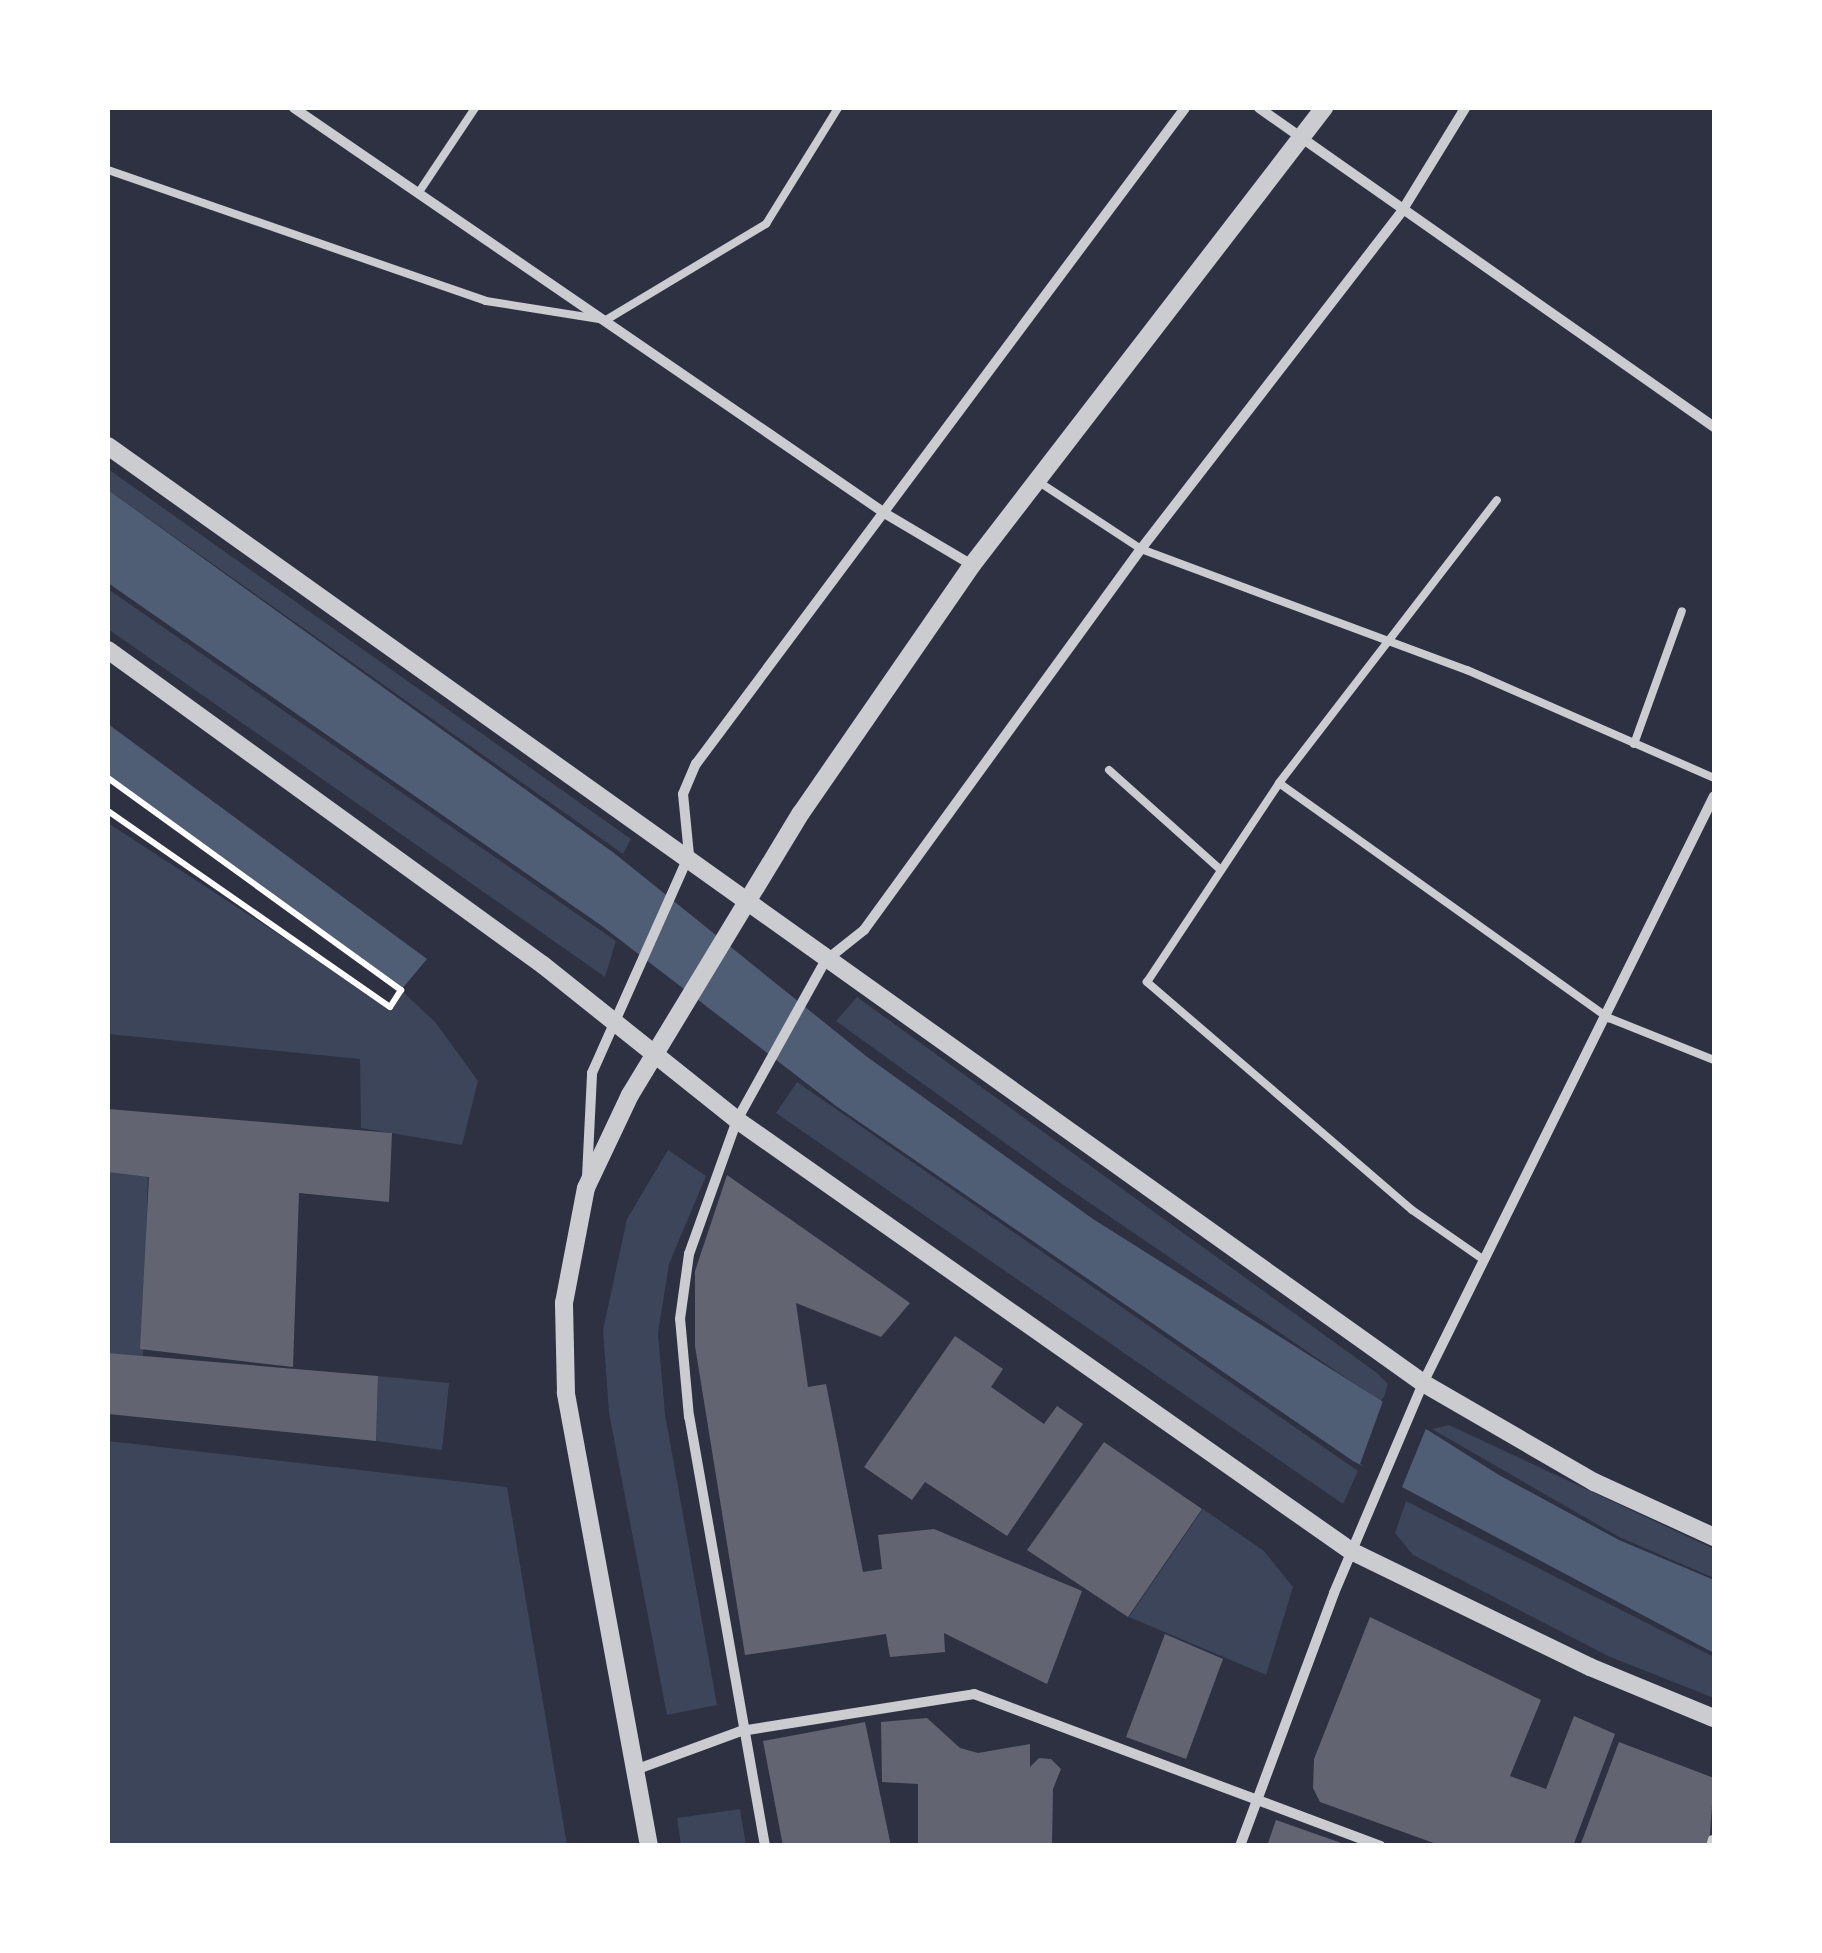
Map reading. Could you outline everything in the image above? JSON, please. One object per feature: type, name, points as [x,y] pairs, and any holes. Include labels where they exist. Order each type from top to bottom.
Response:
[{"type":"street","points":[[294,108],[886,514],[972,566]]},
{"type":"street","points":[[649,1846],[566,1393],[564,1303],[586,1188],[592,1073],[689,855],[683,794],[696,764],[1185,108]]},
{"type":"street","points":[[1259,108],[1714,428]]},
{"type":"street","points":[[586,1188],[657,1052],[745,900],[972,566],[1324,108]]},
{"type":"street","points":[[765,1846],[741,1731],[689,1417],[680,1320],[689,1254],[737,1120],[825,961],[864,930],[1140,549],[1402,211],[1465,108]]},
{"type":"street","points":[[108,446],[689,855],[825,961],[1422,1382],[1594,1482],[1714,1537]]},
{"type":"street","points":[[108,650],[657,1052],[737,1120],[1351,1551],[1590,1668],[1714,1718]]},
{"type":"street","points":[[1240,1846],[1351,1551],[1422,1382],[1609,1018],[1714,796]]},
{"type":"street","points":[[636,1770],[741,1731],[974,1694],[1381,1846]]},
{"type":"lane","points":[[420,192],[475,108]]},
{"type":"lane","points":[[108,170],[486,300],[606,320],[766,224],[838,108]]},
{"type":"lane","points":[[1039,482],[1140,549],[1388,641],[1714,778]]},
{"type":"lane","points":[[1484,1260],[1412,1210],[1147,982],[1279,782],[1498,500]]},
{"type":"lane","points":[[1634,744],[1682,611]]},
{"type":"lane","points":[[1109,770],[1221,870]]},
{"type":"lane","points":[[1279,782],[1609,1018],[1714,1060]]},
{"type":"path","points":[[108,778],[401,990],[390,1007],[108,811]]},
{"type":"shaded area","points":[[108,469],[631,839],[623,854],[108,490]]},
{"type":"shaded area","points":[[108,490],[614,853],[866,1056],[1093,1219],[1499,1475],[1619,1540],[1714,1580],[1714,1653],[1353,1461],[836,1106],[602,926],[108,583]]},
{"type":"shaded area","points":[[108,589],[616,941],[605,977],[108,629]]},
{"type":"shaded area","points":[[108,724],[427,959],[401,990],[108,778]]},
{"type":"shaded area","points":[[108,823],[390,1007],[401,990],[436,1023],[478,1081],[462,1145],[361,1128],[360,1059],[108,1034]]},
{"type":"shaded area","points":[[857,997],[1377,1373],[1388,1384],[1384,1397],[1380,1401],[1062,1184],[836,1021]]},
{"type":"shaded area","points":[[797,1082],[1358,1471],[1343,1504],[776,1113]]},
{"type":"shaded area","points":[[668,1150],[706,1176],[669,1264],[658,1333],[665,1414],[717,1705],[667,1715],[609,1413],[603,1330],[627,1219]]},
{"type":"shaded area","points":[[108,1167],[148,1171],[143,1356],[108,1353]]},
{"type":"shaded area","points":[[378,1376],[449,1383],[442,1450],[376,1441]]},
{"type":"shaded area","points":[[1449,1425],[1714,1549],[1714,1578],[1619,1537],[1432,1429]]},
{"type":"shaded area","points":[[108,1441],[507,1487],[567,1845],[108,1845]]},
{"type":"shaded area","points":[[1406,1501],[1714,1657],[1714,1698],[1608,1656],[1413,1555],[1395,1533]]},
{"type":"shaded area","points":[[1203,1509],[1264,1551],[1293,1587],[1266,1675],[1129,1617]]},
{"type":"shaded area","points":[[740,1809],[746,1845],[681,1845],[677,1818]]},
{"type":"pier","points":[[1383,1401],[1427,1426],[1400,1492],[1360,1464]]},
{"type":"building","points":[[108,1109],[392,1133],[389,1202],[299,1193],[293,1367],[140,1349],[149,1177],[108,1172]]},
{"type":"building","points":[[727,1175],[910,1303],[881,1337],[796,1303],[808,1387],[826,1384],[863,1572],[882,1569],[878,1535],[934,1529],[1082,1591],[1047,1684],[944,1633],[945,1652],[890,1657],[886,1634],[745,1655],[695,1346],[695,1271]]},
{"type":"building","points":[[955,1336],[1003,1369],[991,1387],[1044,1424],[1057,1406],[1083,1424],[1007,1536],[925,1482],[912,1500],[864,1467]]},
{"type":"building","points":[[108,1353],[378,1376],[376,1441],[108,1414]]},
{"type":"building","points":[[1104,1442],[1202,1509],[1128,1617],[1027,1550]]},
{"type":"building","points":[[1370,1617],[1541,1700],[1510,1776],[1546,1789],[1574,1716],[1615,1734],[1573,1846],[1442,1846],[1320,1802],[1313,1788],[1314,1759]]},
{"type":"building","points":[[1165,1634],[1223,1659],[1186,1759],[1126,1737]]},
{"type":"building","points":[[927,1718],[960,1748],[978,1753],[1030,1744],[1030,1767],[1039,1758],[1051,1759],[1061,1769],[1053,1789],[1052,1846],[918,1846],[918,1784],[882,1782],[881,1722]]},
{"type":"building","points":[[865,1722],[891,1846],[783,1846],[763,1741]]},
{"type":"building","points":[[1619,1742],[1714,1778],[1709,1846],[1580,1846]]},
{"type":"building","points":[[1276,1820],[1347,1845],[1347,1846],[1267,1846]]}]
